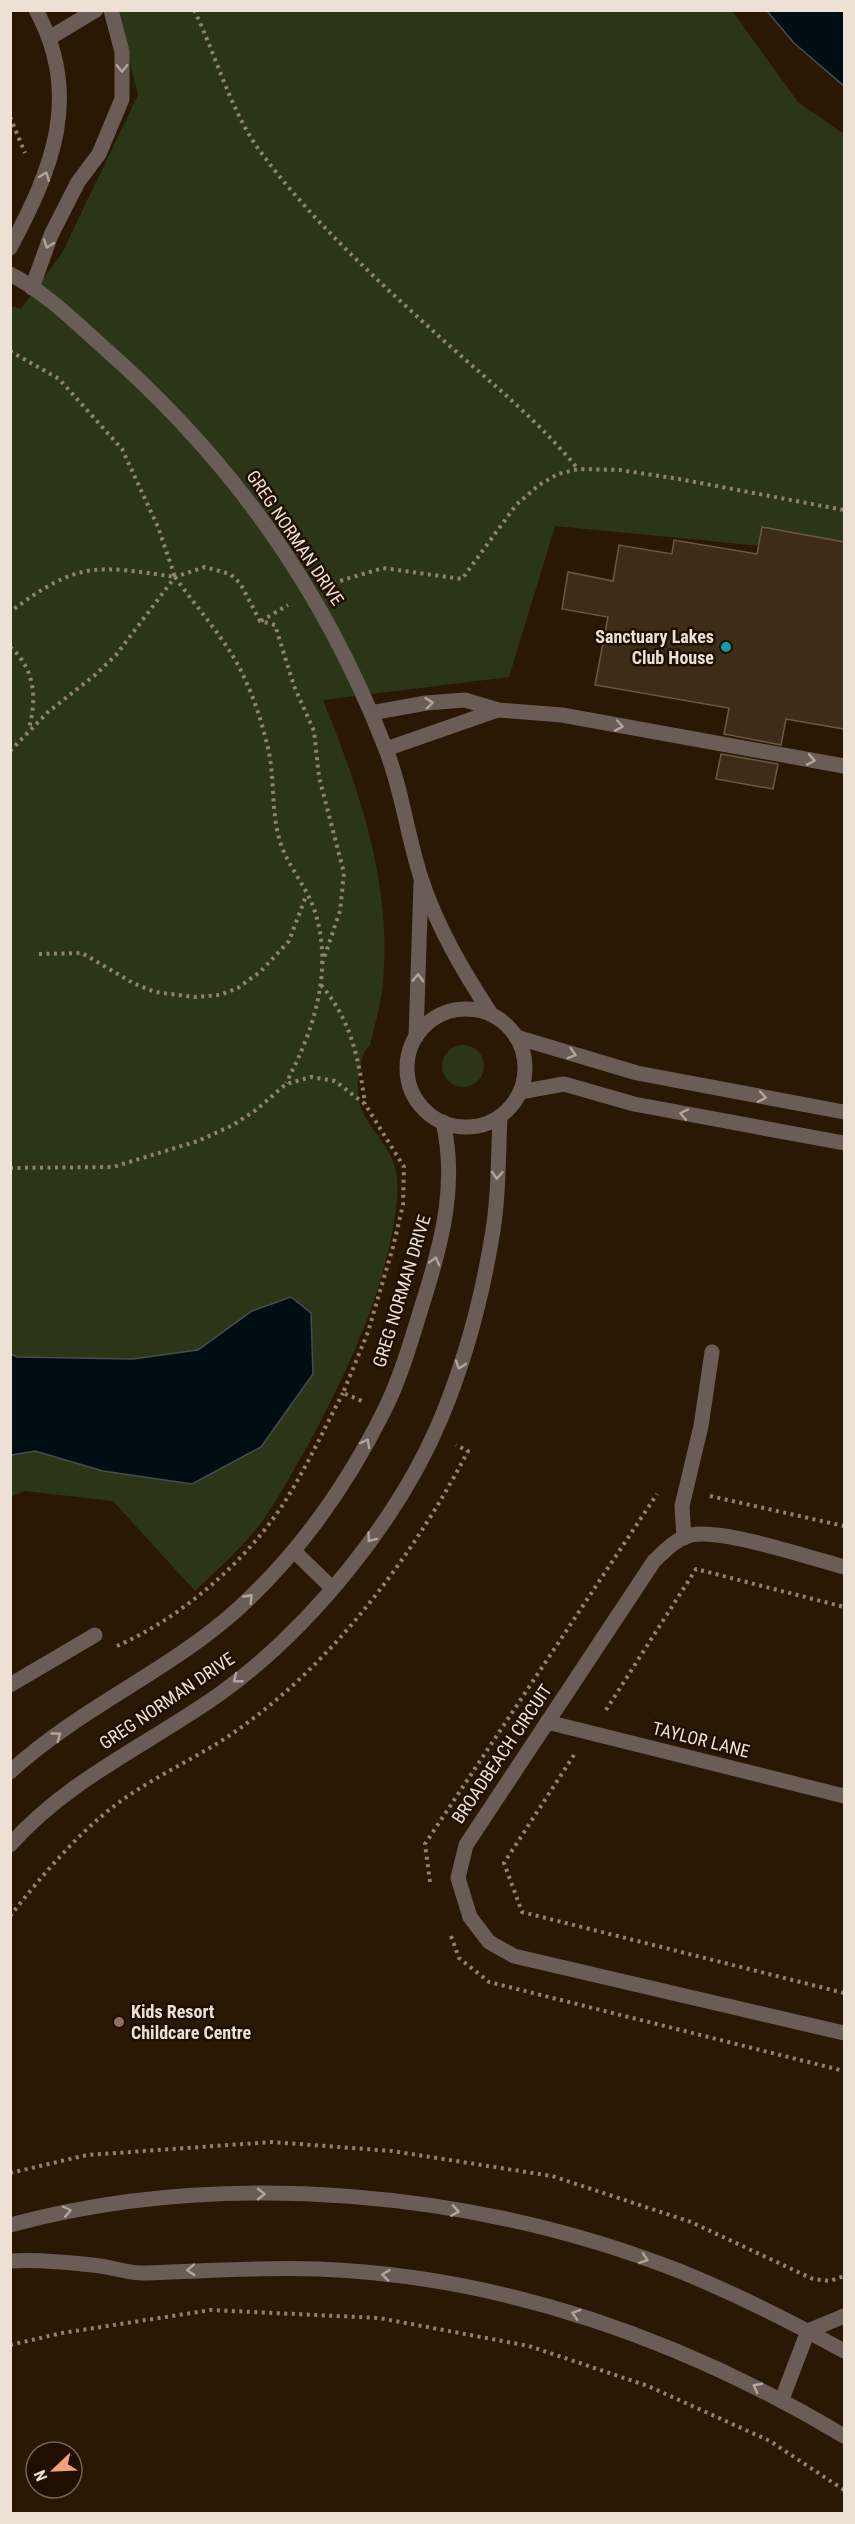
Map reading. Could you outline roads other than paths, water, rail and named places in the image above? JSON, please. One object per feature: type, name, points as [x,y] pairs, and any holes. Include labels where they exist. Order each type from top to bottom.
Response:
[{"type":"street","points":[[10,248],[46,176],[54,147],[61,89],[51,37],[36,10]]},
{"type":"street","points":[[51,37],[96,10]]},
{"type":"street","points":[[32,288],[51,235],[78,182],[99,154],[122,99],[122,52],[111,10]]},
{"type":"street","name":"GREG NORMAN DRIVE","points":[[12,275],[60,309],[140,379],[244,493],[312,592],[371,712],[386,749],[400,792],[421,877],[445,937],[491,1014],[505,1024],[516,1037],[524,1055],[525,1074],[520,1092]]},
{"type":"street","points":[[371,712],[426,703],[465,700],[498,710],[561,716],[844,766]]},
{"type":"street","points":[[386,749],[498,710]]},
{"type":"street","name":"GREG NORMAN DRIVE","points":[[10,1772],[54,1737],[204,1636],[239,1607],[294,1551],[344,1483],[385,1410],[438,1255],[449,1200],[450,1167],[443,1122],[426,1111],[413,1095],[408,1076],[409,1055],[416,1037],[421,877]]},
{"type":"street","points":[[416,1037],[427,1024],[449,1012],[474,1010],[491,1014]]},
{"type":"street","points":[[516,1037],[637,1073],[844,1112]]},
{"type":"street","points":[[443,1122],[462,1127],[482,1125],[500,1116],[512,1106],[520,1092],[564,1084],[634,1104],[844,1143]]},
{"type":"street","name":"GREG NORMAN DRIVE","points":[[10,1845],[48,1809],[107,1764],[222,1692],[281,1643],[332,1588],[389,1513],[434,1434],[472,1330],[485,1272],[496,1200],[500,1116]]},
{"type":"street","points":[[684,1538],[682,1506],[701,1426],[712,1352]]},
{"type":"street","name":"BROADBEACH CIRCUIT","points":[[844,1566],[721,1535],[693,1534],[674,1541],[654,1561],[466,1845],[458,1878],[470,1917],[489,1942],[514,1956],[844,2032]]},
{"type":"street","points":[[294,1551],[332,1588]]},
{"type":"street","points":[[10,1684],[94,1635]]},
{"type":"street","name":"TAYLOR LANE","points":[[547,1722],[844,1796]]},
{"type":"street","points":[[10,2225],[81,2208],[188,2196],[256,2193],[386,2201],[459,2211],[541,2228],[613,2248],[692,2277],[808,2331],[844,2351]]},
{"type":"street","points":[[10,2261],[92,2265],[143,2273],[252,2267],[321,2269],[439,2282],[556,2308],[624,2330],[744,2379],[844,2436]]},
{"type":"street","points":[[782,2399],[808,2331],[844,2316]]},
{"type":"place","name":"Sanctuary Lakes Club House","points":[[726,647]]},
{"type":"place","name":"Kids Resort Childcare Centre","points":[[119,2022]]}]
